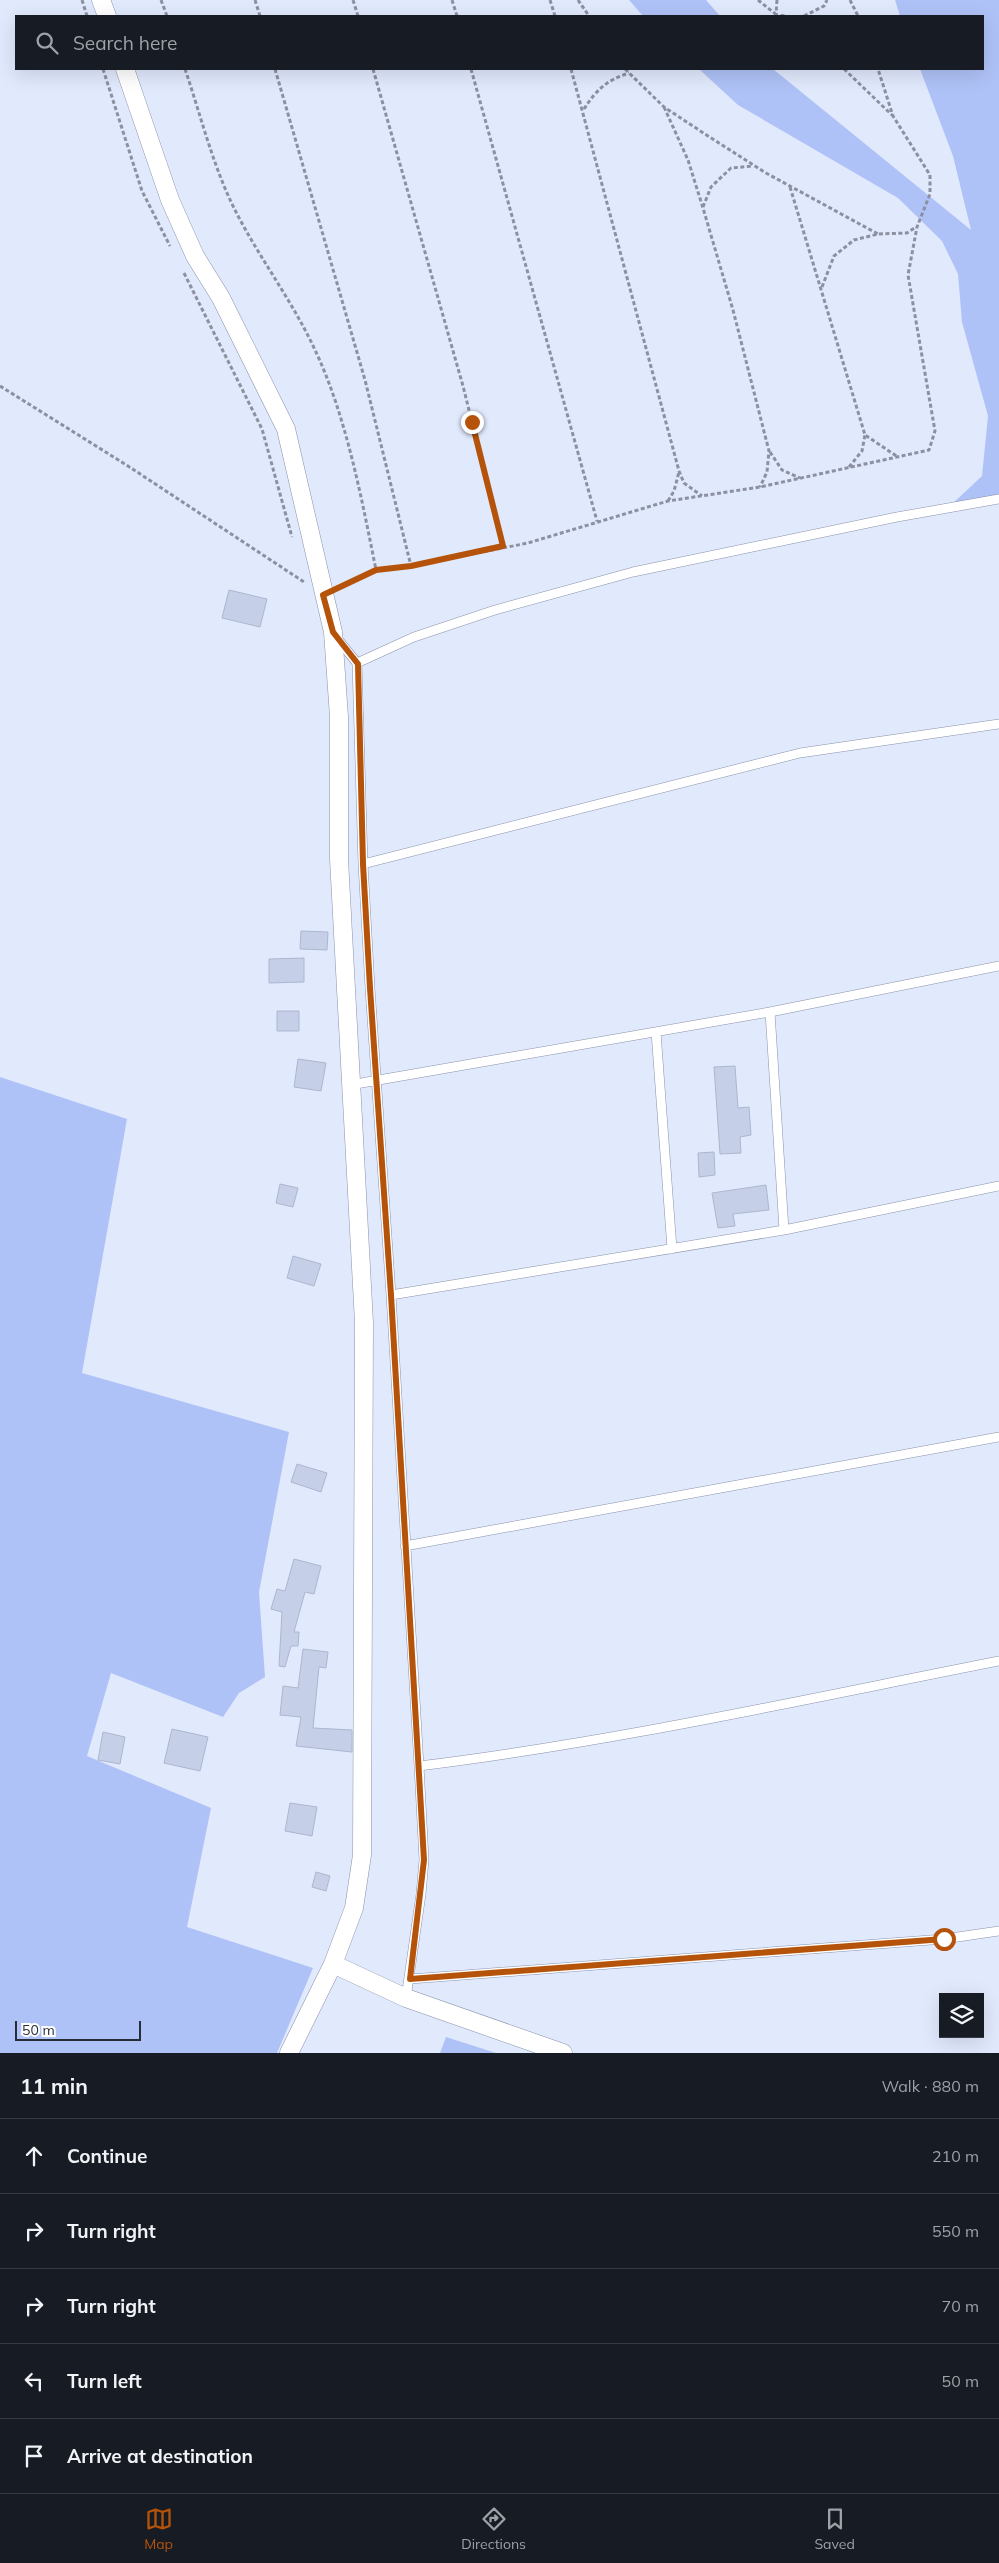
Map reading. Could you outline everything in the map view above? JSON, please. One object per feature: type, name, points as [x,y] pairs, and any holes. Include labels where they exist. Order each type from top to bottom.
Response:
[{"type":"street","points":[[101,0],[107,15]]},
{"type":"street","points":[[125,70],[170,200],[195,256],[221,298],[286,429],[333,632],[339,717],[338,859],[364,1323],[364,1765],[362,1854],[354,1908],[333,1964],[289,2053]]},
{"type":"street","points":[[333,1964],[406,1998],[562,2053]]},
{"type":"lane","points":[[358,664],[414,637],[495,610],[633,572],[897,517],[999,499]]},
{"type":"lane","points":[[333,632],[358,664],[363,864],[419,1766],[424,1860],[410,1979],[406,1998]]},
{"type":"lane","points":[[363,864],[800,753],[999,724]]},
{"type":"lane","points":[[350,1085],[770,1012],[999,966]]},
{"type":"lane","points":[[770,1012],[784,1230]]},
{"type":"lane","points":[[656,1032],[672,1248]]},
{"type":"lane","points":[[391,1295],[784,1230],[999,1186]]},
{"type":"lane","points":[[405,1546],[999,1437]]},
{"type":"lane","points":[[419,1766],[507,1755],[655,1729],[999,1661]]},
{"type":"lane","points":[[410,1979],[944,1939],[999,1930]]},
{"type":"path","points":[[162,0],[167,15]]},
{"type":"path","points":[[255,0],[260,15]]},
{"type":"path","points":[[353,0],[358,15]]},
{"type":"path","points":[[452,0],[457,15]]},
{"type":"path","points":[[550,0],[555,15]]},
{"type":"path","points":[[578,0],[588,15]]},
{"type":"path","points":[[758,0],[776,15]]},
{"type":"path","points":[[777,0],[777,15]]},
{"type":"path","points":[[806,15],[824,6],[827,0]]},
{"type":"path","points":[[850,0],[858,15]]},
{"type":"path","points":[[103,70],[142,191],[173,251]]},
{"type":"path","points":[[185,70],[221,177],[236,212],[315,351],[337,409],[364,508],[376,570]]},
{"type":"path","points":[[275,70],[365,380],[411,566]]},
{"type":"path","points":[[373,70],[463,386],[503,546]]},
{"type":"path","points":[[471,70],[598,521]]},
{"type":"path","points":[[571,70],[584,109],[679,471],[684,483],[702,496]]},
{"type":"path","points":[[626,70],[664,107],[754,166],[878,234]]},
{"type":"path","points":[[0,386],[323,595],[376,570],[411,566],[503,546],[528,543],[668,501],[760,487],[929,450],[935,431],[908,275],[917,227],[930,194],[930,175],[893,116],[845,70]]},
{"type":"path","points":[[878,70],[893,116]]},
{"type":"path","points":[[584,109],[595,91],[612,78],[629,73]]},
{"type":"path","points":[[664,107],[688,160],[703,208],[733,310],[769,451],[767,472],[760,487]]},
{"type":"path","points":[[703,208],[711,187],[730,168],[754,166]]},
{"type":"path","points":[[790,187],[822,287],[865,435],[862,451],[849,468]]},
{"type":"path","points":[[822,287],[834,256],[854,240],[878,234],[907,233],[917,227]]},
{"type":"path","points":[[181,268],[262,428],[294,546]]},
{"type":"path","points":[[865,435],[899,457]]},
{"type":"path","points":[[769,451],[782,470],[800,478]]},
{"type":"path","points":[[668,501],[674,491],[679,471]]},
{"type":"path","points":[[302,574],[304,583]]},
{"type":"shaded area","points":[[629,0],[706,0],[719,15],[642,15]]},
{"type":"shaded area","points":[[895,0],[999,0],[999,496],[952,504],[982,476],[988,416],[962,322],[958,274],[942,241],[898,198],[738,105],[700,70],[774,70],[971,230],[953,156],[920,70],[984,70],[984,15],[900,15]]},
{"type":"shaded area","points":[[0,1077],[127,1119],[82,1373],[289,1432],[259,1592],[265,1677],[239,1693],[223,1717],[111,1673],[87,1756],[211,1808],[187,1927],[313,1968],[277,2053],[0,2053]]},
{"type":"shaded area","points":[[446,2037],[496,2053],[440,2053]]},
{"type":"building","points":[[229,590],[267,599],[260,627],[222,618]]},
{"type":"building","points":[[301,931],[328,932],[327,950],[300,949]]},
{"type":"building","points":[[304,958],[304,982],[269,983],[269,959]]},
{"type":"building","points":[[277,1011],[299,1011],[299,1031],[277,1031]]},
{"type":"building","points":[[298,1059],[326,1063],[321,1091],[294,1087]]},
{"type":"building","points":[[735,1066],[738,1108],[749,1107],[751,1135],[740,1137],[741,1153],[720,1154],[714,1067]]},
{"type":"building","points":[[714,1152],[715,1175],[699,1177],[698,1153]]},
{"type":"building","points":[[280,1184],[298,1188],[293,1207],[276,1203]]},
{"type":"building","points":[[766,1185],[769,1210],[733,1214],[735,1226],[718,1228],[712,1193]]},
{"type":"building","points":[[293,1256],[321,1264],[314,1286],[287,1278]]},
{"type":"building","points":[[297,1464],[327,1473],[321,1492],[291,1482]]},
{"type":"building","points":[[294,1559],[321,1566],[314,1594],[305,1592],[294,1632],[299,1632],[298,1646],[291,1646],[285,1667],[279,1666],[282,1612],[271,1609],[277,1589],[285,1591]]},
{"type":"building","points":[[303,1649],[328,1652],[326,1668],[319,1667],[313,1728],[352,1730],[352,1752],[296,1746],[301,1717],[280,1715],[283,1686],[298,1688]]},
{"type":"building","points":[[172,1729],[208,1737],[200,1771],[164,1763]]},
{"type":"building","points":[[103,1732],[125,1737],[120,1764],[98,1760]]},
{"type":"building","points":[[290,1803],[317,1807],[312,1836],[285,1831]]},
{"type":"building","points":[[316,1872],[330,1876],[326,1891],[312,1887]]},
{"type":"route","points":[[472,422],[503,546],[411,566],[376,570],[323,595],[333,632],[358,664],[363,864],[391,1295],[424,1860],[410,1979],[944,1939]]}]
